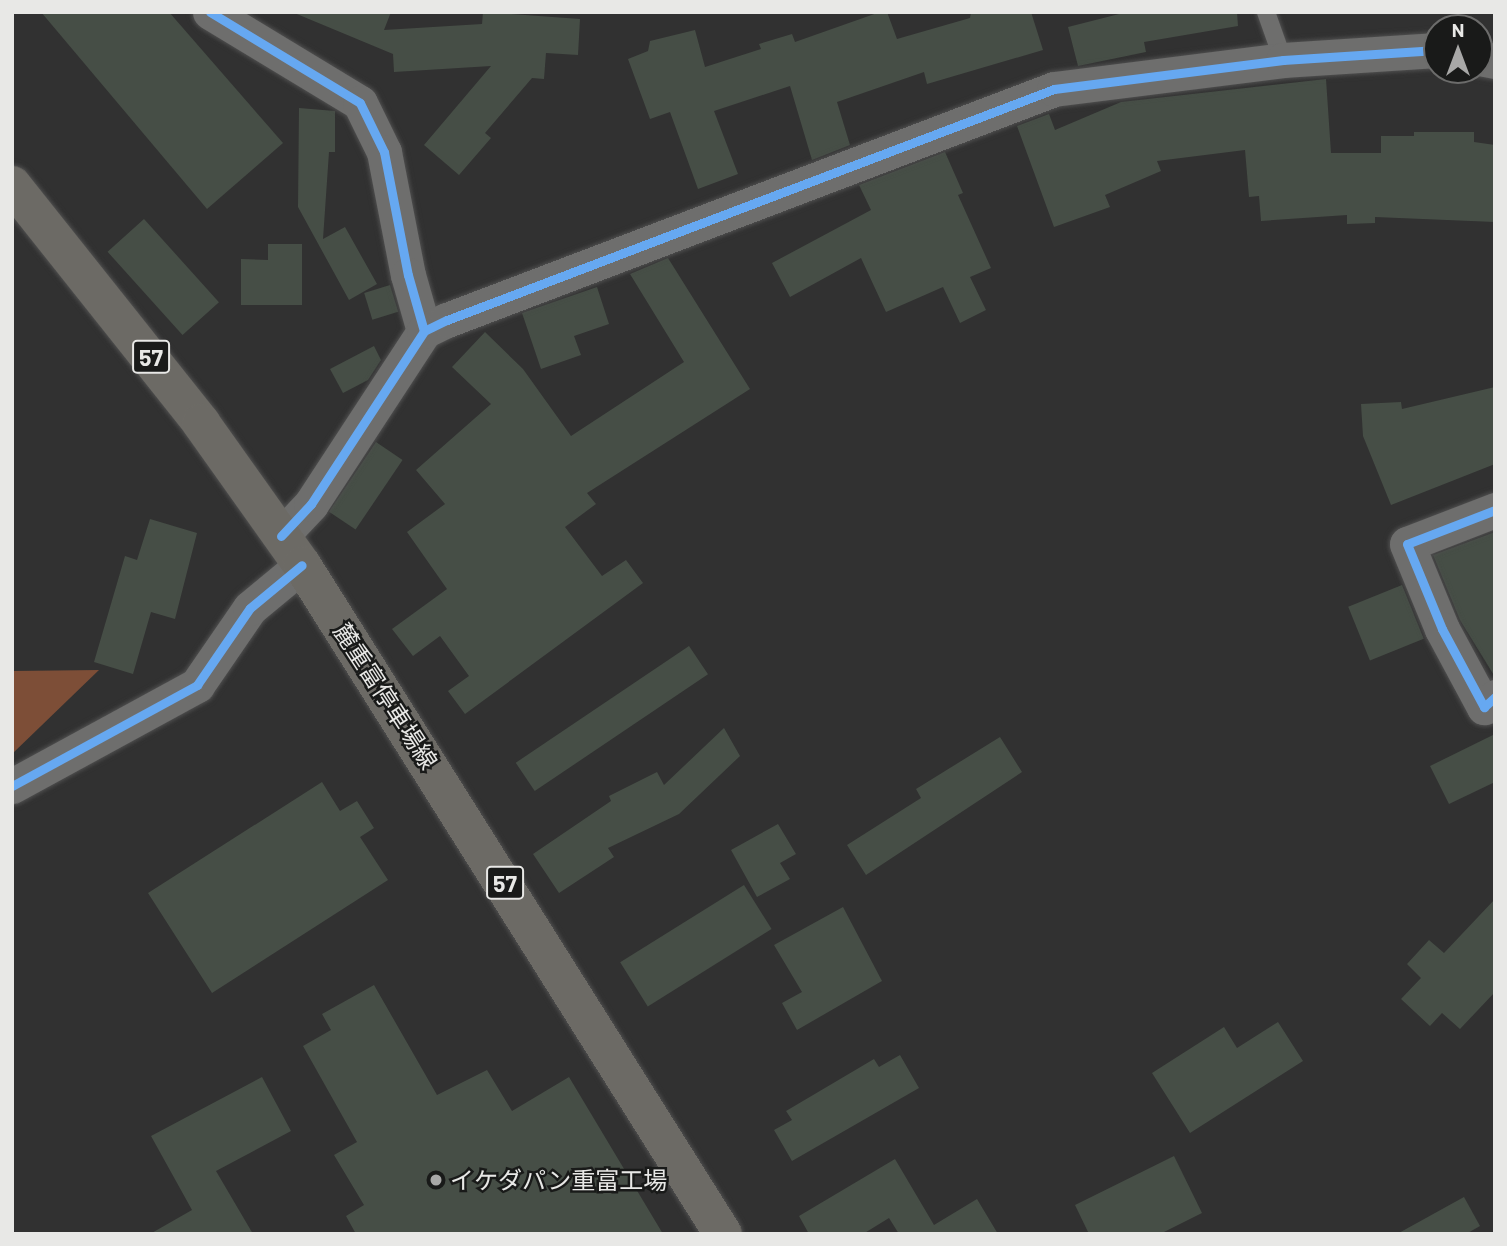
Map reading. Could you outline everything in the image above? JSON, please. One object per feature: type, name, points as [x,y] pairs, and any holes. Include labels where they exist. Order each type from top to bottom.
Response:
[{"type":"main road","name":"麓重富停車場線","points":[[12,185],[103,293],[291,550],[723,1234]]},
{"type":"street","points":[[210,12],[360,103],[384,152],[408,275],[424,331]]},
{"type":"street","points":[[12,786],[197,685],[291,550],[311,504],[424,331],[1055,89],[1283,60],[1423,51]]},
{"type":"street","points":[[1495,510],[1407,544],[1442,629],[1484,707],[1495,697]]},
{"type":"lane","points":[[1266,12],[1283,60]]},
{"type":"shaded area","points":[[99,670],[12,754],[12,671]]},
{"type":"building","points":[[41,12],[169,12],[283,143],[207,209]]},
{"type":"building","points":[[292,12],[391,12],[384,30],[482,24],[483,12],[580,19],[578,55],[546,53],[544,79],[532,78],[485,133],[491,138],[459,175],[424,145],[491,66],[394,72],[393,54]]},
{"type":"building","points":[[880,12],[887,12],[897,39],[970,18],[971,12],[1031,12],[1043,50],[927,84],[924,72],[837,102],[850,145],[812,160],[790,86],[714,111],[738,174],[698,189],[670,112],[650,119],[628,59],[648,51],[650,41],[695,30],[705,67],[761,49],[759,44],[792,34],[795,42]]},
{"type":"building","points":[[1127,12],[1237,12],[1238,26],[1144,42],[1146,52],[1078,66],[1068,27]]},
{"type":"building","points":[[1326,79],[1331,153],[1381,153],[1381,136],[1414,136],[1414,132],[1474,132],[1474,142],[1495,145],[1495,222],[1375,217],[1375,223],[1347,224],[1347,215],[1261,221],[1259,196],[1249,197],[1245,150],[1157,161],[1161,171],[1105,195],[1110,207],[1054,227],[1017,126],[1049,114],[1055,130],[1121,102]]},
{"type":"building","points":[[299,108],[335,111],[335,152],[329,152],[323,239],[345,227],[377,284],[349,300],[298,207]]},
{"type":"building","points":[[945,152],[963,193],[958,195],[991,268],[970,277],[986,310],[960,323],[943,287],[886,312],[861,258],[790,297],[772,263],[871,210],[859,185]]},
{"type":"building","points":[[144,219],[219,302],[183,335],[108,252]]},
{"type":"building","points":[[268,244],[302,244],[302,305],[241,305],[241,259],[268,260]]},
{"type":"building","points":[[668,258],[750,389],[587,493],[596,504],[565,527],[602,576],[626,560],[643,583],[465,714],[448,691],[469,676],[440,636],[413,656],[392,629],[447,589],[407,532],[445,504],[416,470],[491,404],[452,367],[485,332],[523,369],[571,436],[684,362],[630,274]]},
{"type":"building","points":[[390,285],[398,312],[372,320],[364,293]]},
{"type":"building","points":[[597,287],[609,324],[574,336],[581,355],[541,369],[522,313]]},
{"type":"building","points":[[374,346],[381,360],[368,380],[343,393],[330,369]]},
{"type":"building","points":[[1495,387],[1495,464],[1391,505],[1363,436],[1361,404],[1401,402],[1402,409]]},
{"type":"building","points":[[376,442],[403,460],[356,530],[329,512]]},
{"type":"building","points":[[150,519],[197,533],[175,619],[151,612],[133,674],[94,662],[125,556],[137,560]]},
{"type":"building","points":[[1495,532],[1495,677],[1460,620],[1433,555]]},
{"type":"building","points":[[1402,585],[1424,639],[1370,661],[1348,607]]},
{"type":"building","points":[[689,646],[708,674],[535,791],[516,763]]},
{"type":"building","points":[[724,728],[740,756],[679,814],[608,848],[614,857],[559,893],[533,854],[611,801],[609,796],[657,772],[664,785]]},
{"type":"building","points":[[1495,734],[1495,782],[1449,804],[1430,766]]},
{"type":"building","points":[[1000,737],[1022,772],[866,875],[847,845],[921,798],[916,789]]},
{"type":"building","points":[[322,782],[340,811],[357,801],[374,828],[360,837],[388,880],[212,993],[148,893]]},
{"type":"building","points":[[778,824],[796,854],[780,863],[790,879],[757,897],[731,850]]},
{"type":"building","points":[[744,885],[772,929],[648,1006],[620,962]]},
{"type":"building","points":[[1495,899],[1495,992],[1460,1029],[1442,1013],[1430,1026],[1401,999],[1421,978],[1407,964],[1429,940],[1444,953]]},
{"type":"building","points":[[843,907],[882,981],[797,1030],[782,1003],[802,992],[774,945]]},
{"type":"building","points":[[374,985],[437,1095],[487,1070],[512,1111],[569,1077],[663,1234],[356,1234],[346,1216],[364,1205],[334,1155],[357,1142],[303,1046],[331,1030],[322,1014]]},
{"type":"building","points":[[1278,1022],[1303,1061],[1190,1133],[1152,1073],[1224,1027],[1237,1048]]},
{"type":"building","points":[[900,1055],[919,1088],[792,1161],[774,1130],[792,1120],[786,1111],[874,1059],[879,1067]]},
{"type":"building","points":[[262,1077],[291,1131],[216,1171],[253,1234],[150,1234],[192,1210],[151,1136]]},
{"type":"building","points":[[1174,1156],[1202,1213],[1160,1234],[1089,1234],[1075,1205]]},
{"type":"building","points":[[895,1159],[934,1225],[977,1199],[998,1234],[899,1234],[889,1218],[863,1234],[809,1234],[799,1216]]},
{"type":"building","points":[[1464,1197],[1480,1226],[1466,1234],[1397,1234]]},
{"type":"cycle path","points":[[210,12],[360,103],[384,152],[408,275],[424,331]]},
{"type":"cycle path","points":[[281,536],[311,504],[424,331],[447,320],[1054,89],[1283,60],[1423,51]]},
{"type":"cycle path","points":[[1495,510],[1407,544],[1442,629],[1484,707],[1495,697]]},
{"type":"cycle path","points":[[12,786],[197,685],[250,608],[302,565]]},
{"type":"place","name":"イケダパン重富工場","points":[[436,1180]]}]
